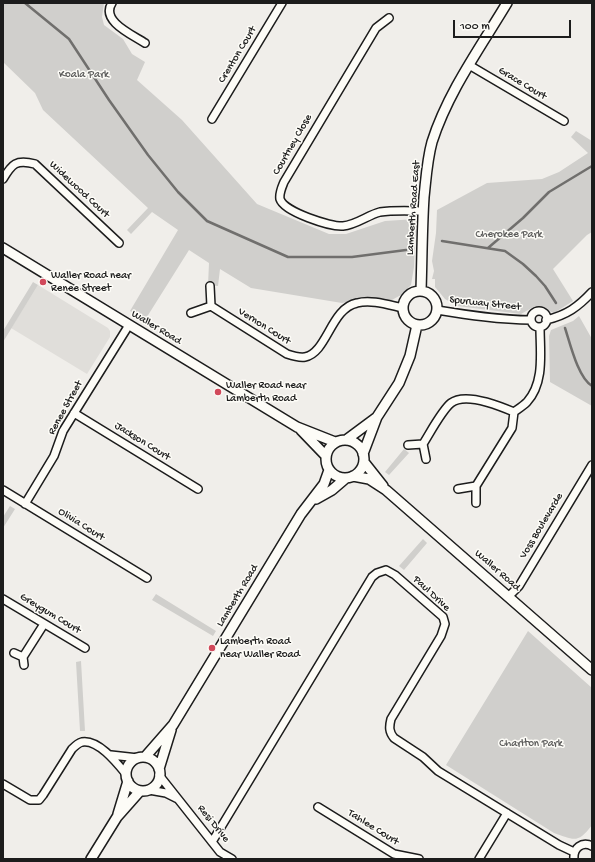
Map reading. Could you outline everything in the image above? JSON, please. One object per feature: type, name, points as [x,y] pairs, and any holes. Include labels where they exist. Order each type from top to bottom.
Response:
[{"type":"street","points":[[112,3],[110,6],[109,15],[114,23],[145,43]]},
{"type":"street","name":"Crenton Court","points":[[212,118],[282,3]]},
{"type":"street","name":"Lamberth Road East","points":[[421,291],[423,211],[426,173],[432,144],[441,118],[454,90],[507,3]]},
{"type":"street","name":"Courtney Close","points":[[389,18],[376,28],[332,101],[284,182],[281,189],[280,199],[287,208],[326,224],[341,226],[347,226],[373,214],[382,212],[423,211]]},
{"type":"street","name":"Grace Court","points":[[469,65],[564,121]]},
{"type":"street","name":"Widewood Court","points":[[3,179],[9,169],[17,162],[35,164],[119,243]]},
{"type":"street","name":"Waller Road","points":[[3,248],[297,427],[335,442]]},
{"type":"street","points":[[191,313],[211,306],[210,286]]},
{"type":"street","points":[[421,291],[431,295],[434,299],[437,310],[436,315],[428,323],[417,325],[411,323],[407,319],[403,308],[407,298],[411,294],[421,291]]},
{"type":"street","points":[[476,503],[476,486],[512,428],[514,412],[526,403],[537,384],[540,370],[540,327],[546,320],[561,316],[572,310],[592,292]]},
{"type":"street","name":"Vernon Court","points":[[211,306],[287,354],[298,358],[307,357],[317,350],[342,311],[350,305],[368,302],[403,308]]},
{"type":"street","name":"Spurway Street","points":[[437,310],[518,320],[531,320]]},
{"type":"street","name":"Spurway Street","points":[[531,320],[533,314],[539,312],[544,314],[546,320]]},
{"type":"street","name":"Spurway Street","points":[[531,320],[534,325],[540,327]]},
{"type":"street","name":"Renee Street","points":[[26,504],[54,456],[63,431],[129,325]]},
{"type":"street","points":[[377,416],[362,468],[349,477],[339,478],[334,475],[327,466],[326,456],[329,448],[335,442],[346,440],[377,416],[388,401],[402,376],[410,356],[417,325]]},
{"type":"street","points":[[426,459],[423,444],[447,407],[454,401],[463,399],[482,401],[502,406],[514,412]]},
{"type":"street","name":"Jackson Court","points":[[74,413],[198,489]]},
{"type":"street","name":"Waller Road","points":[[297,427],[326,456]]},
{"type":"street","points":[[346,440],[357,444],[364,458]]},
{"type":"street","points":[[408,445],[423,444]]},
{"type":"street","name":"Waller Road","points":[[364,458],[386,490]]},
{"type":"street","name":"Voss Boulevarde","points":[[508,597],[519,586],[592,465]]},
{"type":"street","name":"Lamberth Road","points":[[117,818],[129,764],[142,758],[173,725],[302,514],[324,484],[329,470]]},
{"type":"street","name":"Waller Road","points":[[349,477],[369,479],[386,490],[592,670]]},
{"type":"street","name":"Lamberth Road","points":[[313,501],[332,490],[349,477]]},
{"type":"street","points":[[458,489],[476,486]]},
{"type":"street","name":"Olivia Court","points":[[3,490],[147,578]]},
{"type":"street","name":"Paul Drive","points":[[212,842],[372,577],[381,571],[386,570],[442,617],[446,624],[441,636],[391,719],[389,729],[391,734],[394,738],[423,757],[438,771],[559,845],[574,856]]},
{"type":"street","name":"Greygum Court","points":[[3,599],[85,648]]},
{"type":"street","points":[[14,653],[23,661],[44,624]]},
{"type":"street","name":"Lamberth Road","points":[[91,859],[117,818],[144,790],[156,784],[173,725]]},
{"type":"street","points":[[3,784],[30,800],[39,800],[72,749],[78,743],[83,742],[92,743],[111,755],[127,778],[130,786],[144,790]]},
{"type":"street","points":[[111,755],[142,758],[154,761],[159,772]]},
{"type":"street","name":"Resi Drive","points":[[159,772],[220,852],[232,859]]},
{"type":"street","name":"Resi Drive","points":[[144,790],[166,793],[180,800]]},
{"type":"street","name":"Tahlee Court","points":[[318,807],[394,854],[419,859]]},
{"type":"street","points":[[478,859],[507,813]]},
{"type":"street","points":[[574,856],[579,846],[587,844],[592,845]]},
{"type":"shaded area","points":[[38,285],[108,328],[110,331],[110,337],[87,374],[11,328]]},
{"type":"green space","name":"Koala Park","points":[[3,3],[104,3],[102,17],[104,25],[123,39],[132,54],[145,62],[137,80],[182,120],[257,204],[329,234],[346,234],[385,221],[416,219],[414,267],[411,285],[401,295],[390,301],[366,298],[342,303],[251,288],[220,269],[218,286],[208,285],[209,263],[189,250],[145,320],[130,311],[178,230],[152,212],[131,234],[127,230],[148,208],[43,110],[35,93],[3,62]]},
{"type":"green space","name":"Cherokee Park","points":[[576,131],[592,141],[592,232],[587,235],[553,269],[573,301],[554,313],[535,306],[521,314],[457,306],[445,299],[435,287],[435,279],[432,279],[434,271],[432,261],[436,233],[437,210],[487,183],[542,179],[559,172],[588,153],[571,137]]},
{"type":"green space","points":[[33,282],[38,285],[3,342],[3,331]]},
{"type":"green space","points":[[579,316],[592,339],[592,406],[550,382],[549,336],[551,330],[573,321]]},
{"type":"green space","points":[[404,449],[409,453],[389,475],[385,472]]},
{"type":"green space","points":[[10,506],[15,509],[3,528],[3,517]]},
{"type":"green space","points":[[423,539],[427,543],[404,570],[399,566]]},
{"type":"green space","points":[[156,594],[216,631],[213,636],[152,600]]},
{"type":"green space","name":"Charlton Park","points":[[528,631],[592,688],[592,825],[583,835],[575,839],[554,833],[446,765]]},
{"type":"green space","points":[[81,661],[85,731],[80,731],[76,662]]},
{"type":"waterway","points":[[25,3],[69,39],[109,100],[148,155],[178,192],[207,221],[288,257],[352,257],[406,250]]},
{"type":"waterway","points":[[488,248],[523,218],[549,192],[592,166]]},
{"type":"waterway","points":[[442,241],[505,251],[536,276],[545,286],[556,303]]},
{"type":"waterway","points":[[565,328],[579,368],[587,382],[592,386]]},
{"type":"place","name":"Waller Road near Renee Street","points":[[43,282]]},
{"type":"place","name":"Waller Road near Lamberth Road","points":[[218,392]]},
{"type":"place","name":"Lamberth Road near Waller Road","points":[[212,648]]}]
